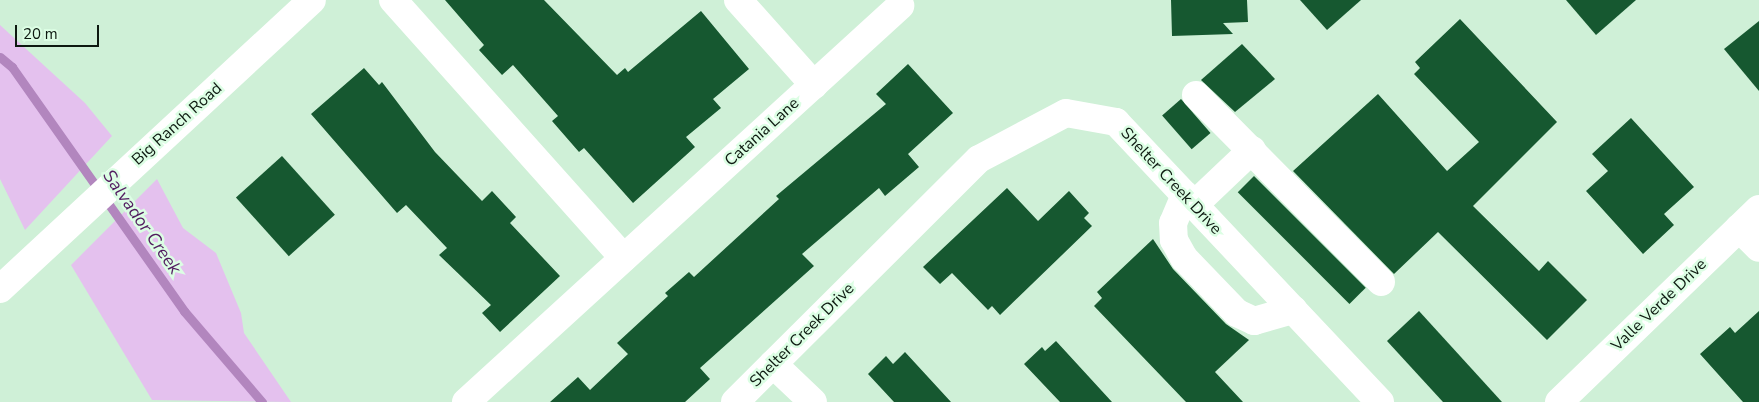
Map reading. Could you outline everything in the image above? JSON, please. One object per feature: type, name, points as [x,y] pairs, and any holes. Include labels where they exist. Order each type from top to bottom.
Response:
[{"type":"street","name":"Big Ranch Road","points":[[0,289],[312,0]]},
{"type":"street","points":[[393,0],[624,258]]},
{"type":"street","points":[[738,0],[814,85]]},
{"type":"street","name":"Catania Lane","points":[[466,402],[900,6]]},
{"type":"street","points":[[1196,95],[1381,282]]},
{"type":"street","name":"Shelter Creek Drive","points":[[735,402],[979,159],[1066,113],[1116,122],[1380,402]]},
{"type":"street","points":[[1252,150],[1190,200],[1173,223],[1174,240],[1184,258],[1237,313],[1254,321],[1293,310]]},
{"type":"street","name":"Valle Verde Drive","points":[[1559,402],[1759,209]]},
{"type":"street","points":[[1740,228],[1759,248]]},
{"type":"street","points":[[773,364],[813,402]]},
{"type":"shaded area","points":[[0,25],[85,103],[112,136],[25,230],[0,179]]},
{"type":"shaded area","points":[[157,179],[183,228],[216,253],[241,313],[244,333],[291,402],[152,400],[71,265]]},
{"type":"building","points":[[445,0],[544,0],[617,75],[625,68],[628,72],[701,11],[749,69],[713,99],[721,108],[686,137],[695,147],[633,203],[584,148],[579,152],[552,121],[558,116],[513,65],[502,75],[479,50],[484,45]]},
{"type":"building","points":[[1171,0],[1247,0],[1248,22],[1223,23],[1233,34],[1172,36]]},
{"type":"building","points":[[1300,0],[1361,0],[1327,30]]},
{"type":"building","points":[[1566,0],[1636,0],[1596,35]]},
{"type":"building","points":[[1460,19],[1557,122],[1473,206],[1539,271],[1548,261],[1587,300],[1547,340],[1438,232],[1394,274],[1293,171],[1378,94],[1447,171],[1479,142],[1414,74],[1420,68],[1415,62]]},
{"type":"building","points":[[1759,21],[1759,91],[1724,49]]},
{"type":"building","points":[[1242,44],[1275,79],[1235,112],[1201,80]]},
{"type":"building","points":[[908,64],[953,113],[908,154],[919,167],[885,196],[879,188],[802,254],[814,266],[700,368],[710,379],[685,402],[550,402],[578,377],[590,390],[628,354],[617,343],[668,296],[665,293],[689,272],[694,277],[779,199],[776,196],[886,104],[876,94]]},
{"type":"building","points":[[364,68],[379,85],[382,82],[435,152],[482,201],[492,191],[516,217],[510,223],[560,276],[500,332],[482,313],[491,305],[439,255],[447,248],[406,205],[397,213],[311,114]]},
{"type":"building","points":[[1181,99],[1211,133],[1192,149],[1162,115]]},
{"type":"building","points":[[1631,118],[1694,187],[1664,214],[1674,225],[1643,254],[1586,191],[1608,171],[1592,154]]},
{"type":"building","points":[[282,156],[335,215],[289,256],[236,197]]},
{"type":"building","points":[[1254,176],[1366,288],[1349,304],[1238,192]]},
{"type":"building","points":[[1007,188],[1038,221],[1069,191],[1089,213],[1084,218],[1092,226],[1000,315],[992,306],[988,310],[952,273],[940,284],[923,267]]},
{"type":"building","points":[[1153,239],[1173,269],[1226,324],[1249,340],[1215,372],[1243,402],[1186,402],[1094,306],[1102,298],[1097,292]]},
{"type":"building","points":[[1419,311],[1502,402],[1443,402],[1387,341]]},
{"type":"building","points":[[1759,311],[1759,402],[1743,402],[1700,354],[1730,327],[1735,333]]},
{"type":"building","points":[[1056,341],[1112,402],[1060,402],[1024,364],[1042,347],[1045,351]]},
{"type":"building","points":[[905,352],[951,402],[894,402],[868,374],[886,356],[893,364]]},
{"type":"waterway","name":"Salvador Creek","points":[[0,57],[12,67],[184,311],[262,402]]}]
